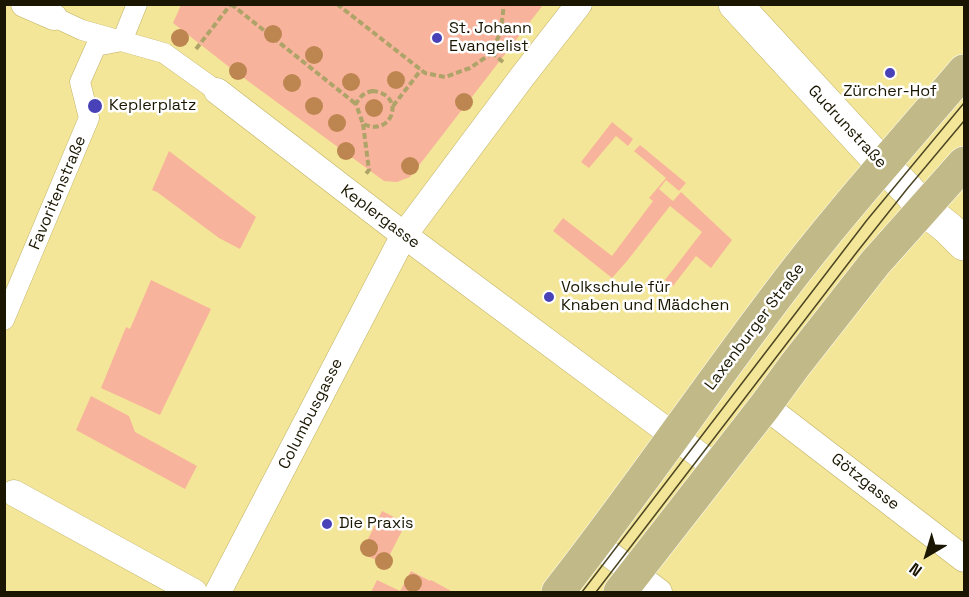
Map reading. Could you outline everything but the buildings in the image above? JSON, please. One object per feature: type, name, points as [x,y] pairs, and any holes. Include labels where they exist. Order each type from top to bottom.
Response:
[{"type":"main road","name":"Gudrunstraße","points":[[735,4],[924,208],[964,244]]},
{"type":"main road","name":"Laxenburger Straße","points":[[558,592],[596,544],[780,292],[840,215],[964,71]]},
{"type":"main road","points":[[638,586],[717,468],[795,365],[875,263],[964,163]]},
{"type":"street","name":"Keplergasse","points":[[24,4],[82,30],[164,53],[717,468]]},
{"type":"street","points":[[404,235],[579,4]]},
{"type":"street","points":[[122,41],[135,10]]},
{"type":"street","name":"Favoritenstraße","points":[[4,320],[89,118],[80,82],[96,46],[122,41]]},
{"type":"street","name":"Columbusgasse","points":[[218,592],[404,235]]},
{"type":"street","name":"Götzgasse","points":[[765,406],[964,559]]},
{"type":"street","points":[[9,490],[194,592]]},
{"type":"street","points":[[596,544],[638,586]]},
{"type":"path","points":[[182,66],[231,4],[356,104],[363,124],[369,170],[352,195]]},
{"type":"path","points":[[337,4],[425,73],[445,77],[470,68],[492,53],[501,30],[504,4]]},
{"type":"path","points":[[492,53],[522,77]]},
{"type":"path","points":[[393,106],[421,70]]},
{"type":"path","points":[[356,104],[365,93],[379,91],[386,94],[393,106],[389,120],[383,125],[369,127],[363,124]]},
{"type":"shaded area","points":[[181,4],[543,5],[410,177],[397,182],[384,181],[173,23]]},
{"type":"shaded area","points":[[612,122],[633,139],[628,146],[616,136],[589,168],[581,162]]},
{"type":"shaded area","points":[[640,145],[686,183],[679,191],[666,180],[659,189],[673,201],[681,192],[732,240],[711,268],[696,256],[673,286],[665,280],[702,232],[670,206],[612,278],[553,231],[563,218],[612,256],[653,201],[649,198],[666,178],[634,151]]},
{"type":"shaded area","points":[[169,151],[256,217],[240,249],[219,238],[152,190]]},
{"type":"shaded area","points":[[151,280],[211,309],[160,415],[101,388],[126,327],[130,329]]},
{"type":"shaded area","points":[[91,396],[129,416],[135,432],[197,466],[185,489],[76,430]]},
{"type":"shaded area","points":[[382,511],[406,523],[385,564],[367,556],[364,547]]},
{"type":"shaded area","points":[[411,571],[453,592],[371,592],[377,580],[400,591]]},
{"type":"tram line","points":[[582,592],[867,220],[964,103]]},
{"type":"tram line","points":[[596,592],[857,252],[964,121]]},
{"type":"place","name":"St. Johann Evangelist","points":[[437,38]]},
{"type":"place","name":"Zürcher-Hof","points":[[890,73]]},
{"type":"place","name":"Keplerplatz","points":[[95,106]]},
{"type":"place","name":"Volkschule für Knaben und Mädchen","points":[[549,297]]},
{"type":"place","name":"Die Praxis","points":[[327,524]]}]
